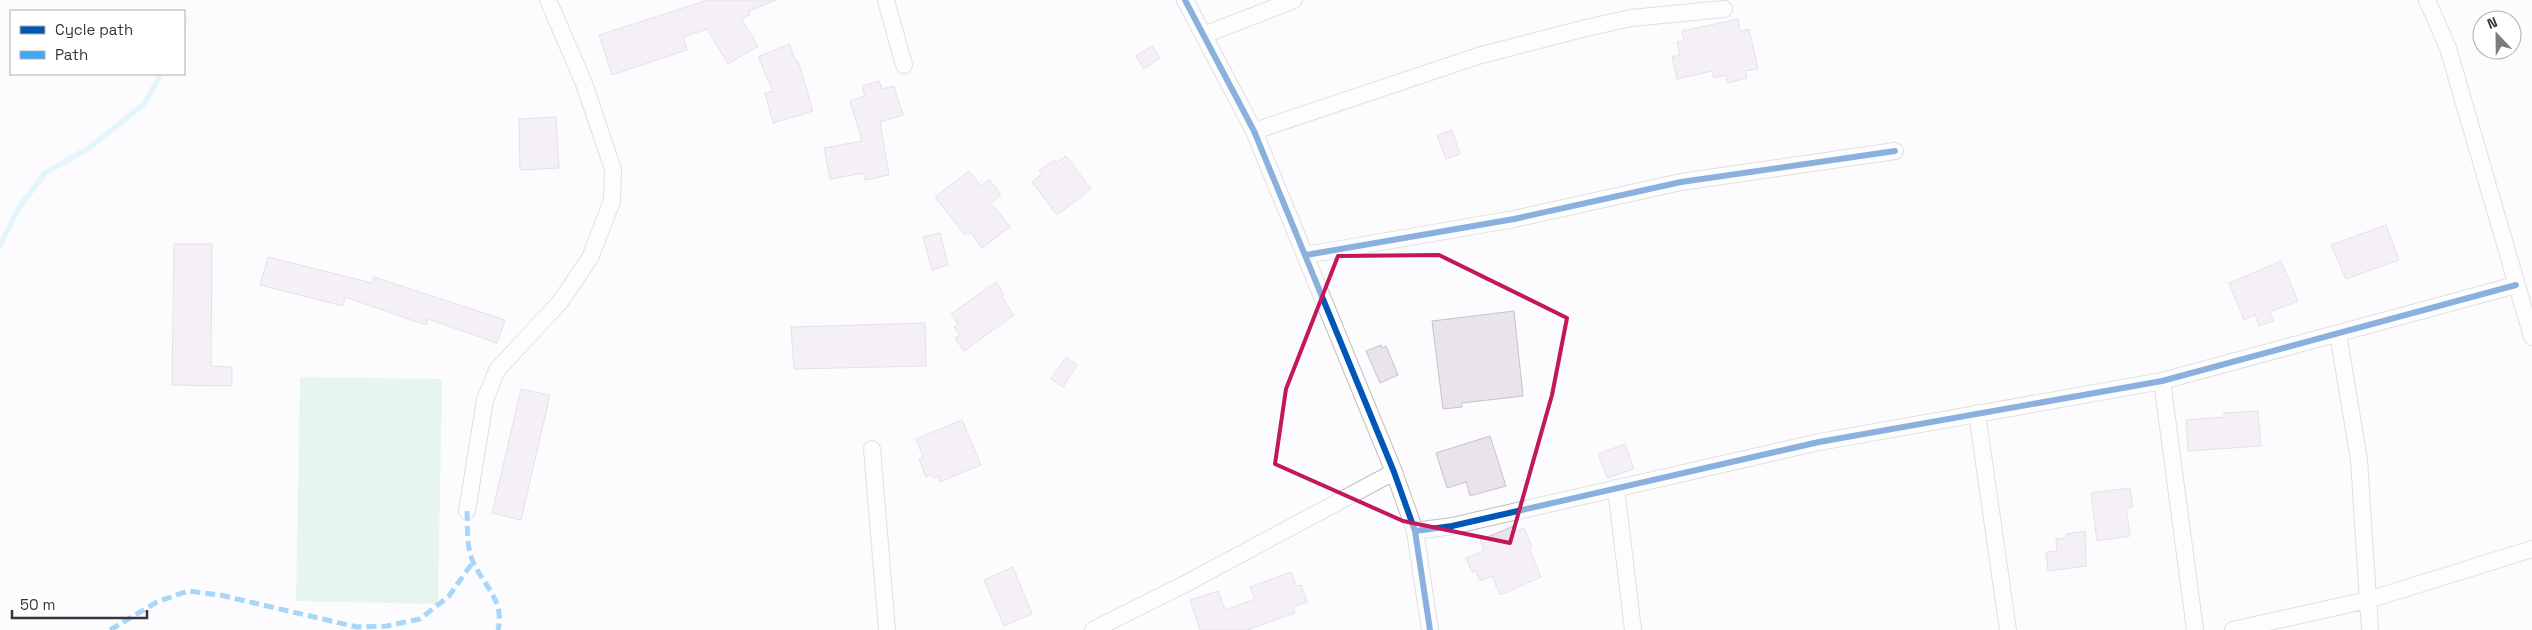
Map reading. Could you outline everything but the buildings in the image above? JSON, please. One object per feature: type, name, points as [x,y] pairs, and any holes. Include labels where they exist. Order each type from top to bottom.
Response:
[{"type":"street","points":[[467,511],[485,400],[497,370],[560,302],[590,258],[612,201],[613,169],[583,81],[548,0]]},
{"type":"street","points":[[886,0],[904,65]]},
{"type":"street","points":[[1185,0],[1254,131],[1394,472],[1415,531],[1430,630]]},
{"type":"street","points":[[1204,35],[1294,0]]},
{"type":"street","points":[[2427,0],[2448,48],[2532,337]]},
{"type":"street","points":[[1254,131],[1478,56],[1586,28],[1631,18],[1724,10]]},
{"type":"street","points":[[1306,255],[1514,219],[1681,182],[1895,151]]},
{"type":"street","points":[[1415,531],[1452,526],[1819,442],[2162,380],[2516,285]]},
{"type":"street","points":[[2338,334],[2359,460],[2370,630]]},
{"type":"street","points":[[2162,380],[2195,630]]},
{"type":"street","points":[[1977,414],[2008,630]]},
{"type":"street","points":[[872,449],[887,630]]},
{"type":"street","points":[[1092,630],[1183,585],[1394,472]]},
{"type":"street","points":[[1616,488],[1633,630]]},
{"type":"street","points":[[2233,630],[2368,600],[2532,549]]},
{"type":"highlighted area","points":[[1439,255],[1567,318],[1552,395],[1510,543],[1403,521],[1275,464],[1286,389],[1338,256]]},
{"type":"green space","points":[[300,377],[442,379],[438,604],[296,601]]},
{"type":"waterway","points":[[0,245],[18,209],[45,173],[89,148],[144,104],[160,75]]},
{"type":"marked path","points":[[467,511],[468,543],[471,556],[496,602],[499,611],[498,630]]},
{"type":"marked path","points":[[110,630],[157,602],[188,591],[220,595],[357,627],[387,626],[420,619],[449,596],[473,562]]},
{"type":"cycle path","points":[[1185,0],[1254,131],[1394,472],[1415,531],[1430,630]]},
{"type":"cycle path","points":[[1306,255],[1514,219],[1681,182],[1895,151]]},
{"type":"cycle path","points":[[1415,531],[1452,526],[1819,442],[2162,381],[2516,285]]}]
